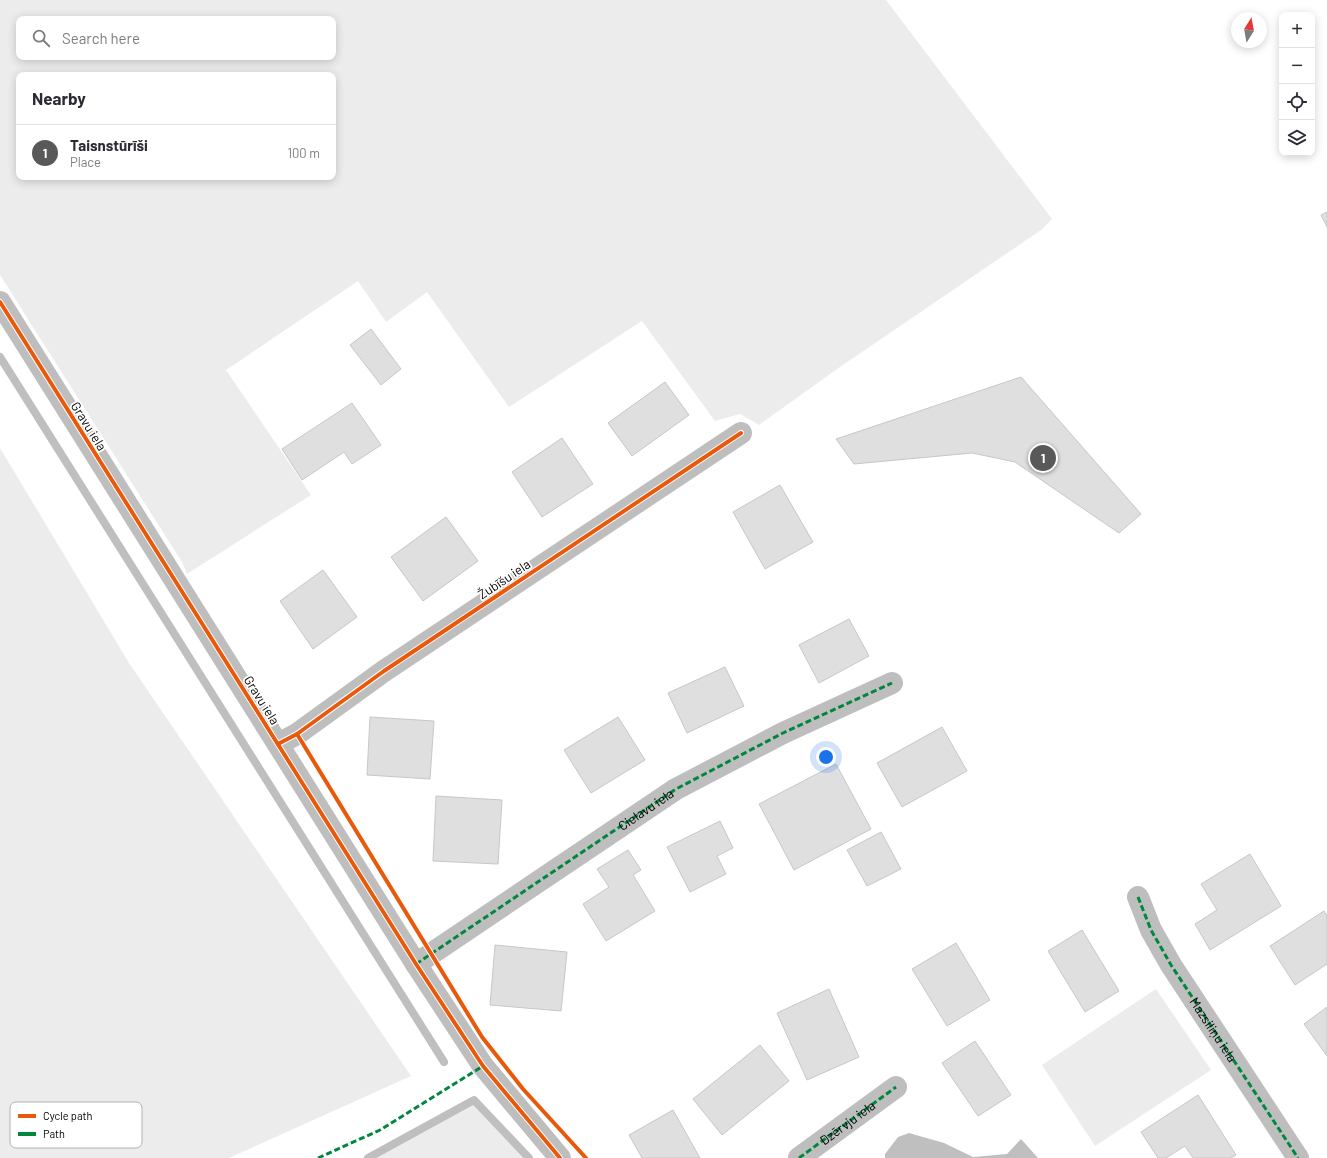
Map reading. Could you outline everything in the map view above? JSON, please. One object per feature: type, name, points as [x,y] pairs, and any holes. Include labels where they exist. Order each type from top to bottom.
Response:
[{"type":"street","name":"Gravu iela","points":[[0,302],[416,964],[483,1066],[560,1158]]},
{"type":"street","name":"Žubīšu iela","points":[[278,744],[297,734],[384,671],[741,432]]},
{"type":"street","name":"Cielavu iela","points":[[416,964],[676,790],[783,733],[892,683]]},
{"type":"street","name":"Mazsiliņu iela","points":[[1138,897],[1151,930],[1170,965],[1298,1158]]},
{"type":"street","name":"Dzērvju iela","points":[[799,1158],[896,1087]]},
{"type":"shaded area","points":[[0,0],[886,0],[1052,219],[1041,230],[840,367],[759,425],[740,414],[715,421],[642,321],[509,407],[427,292],[386,322],[358,281],[226,370],[311,495],[187,574],[182,562],[0,275]]},
{"type":"shaded area","points":[[0,448],[129,663],[411,1076],[229,1158],[0,1158]]},
{"type":"shaded area","points":[[1156,989],[1211,1070],[1095,1146],[1042,1065]]},
{"type":"shaded area","points":[[474,1100],[529,1158],[368,1158],[370,1157]]},
{"type":"shaded area","points":[[909,1133],[944,1143],[973,1157],[1007,1154],[1021,1139],[1038,1158],[885,1158],[885,1154],[898,1137]]},
{"type":"building","points":[[1327,212],[1327,227],[1321,215]]},
{"type":"building","points":[[371,329],[401,369],[381,385],[350,345]]},
{"type":"building","points":[[1021,377],[1141,514],[1119,533],[1015,462],[972,453],[854,464],[836,439]]},
{"type":"building","points":[[665,382],[689,415],[632,456],[608,423]]},
{"type":"building","points":[[352,403],[381,445],[352,464],[344,452],[302,480],[282,449]]},
{"type":"building","points":[[562,438],[593,484],[542,517],[512,472]]},
{"type":"building","points":[[780,485],[813,542],[765,569],[733,512]]},
{"type":"building","points":[[446,517],[478,561],[423,601],[391,557]]},
{"type":"building","points":[[323,570],[357,617],[313,649],[280,601]]},
{"type":"building","points":[[849,619],[869,656],[819,683],[799,645]]},
{"type":"building","points":[[725,667],[744,706],[687,733],[668,693]]},
{"type":"building","points":[[370,717],[434,721],[430,779],[367,775]]},
{"type":"building","points":[[618,717],[645,760],[591,793],[564,750]]},
{"type":"building","points":[[942,727],[967,771],[902,807],[877,763]]},
{"type":"building","points":[[836,764],[871,829],[794,870],[759,804]]},
{"type":"building","points":[[436,796],[502,800],[498,864],[433,861]]},
{"type":"building","points":[[720,821],[733,848],[717,856],[726,874],[690,892],[667,847]]},
{"type":"building","points":[[881,832],[901,869],[867,886],[847,850]]},
{"type":"building","points":[[628,850],[641,870],[633,875],[655,911],[606,941],[583,904],[609,887],[597,869]]},
{"type":"building","points":[[1250,854],[1281,906],[1210,950],[1195,924],[1217,910],[1201,884]]},
{"type":"building","points":[[1324,911],[1327,916],[1327,964],[1295,985],[1270,946]]},
{"type":"building","points":[[1082,930],[1119,991],[1085,1012],[1048,951]]},
{"type":"building","points":[[956,943],[990,1000],[947,1026],[912,969]]},
{"type":"building","points":[[495,945],[567,952],[561,1011],[490,1005]]},
{"type":"building","points":[[829,989],[859,1057],[807,1080],[777,1013]]},
{"type":"building","points":[[1327,1007],[1327,1056],[1304,1024]]},
{"type":"building","points":[[975,1041],[1011,1095],[978,1116],[942,1063]]},
{"type":"building","points":[[760,1045],[789,1081],[722,1135],[693,1099]]},
{"type":"building","points":[[1198,1095],[1236,1155],[1231,1158],[1193,1158],[1185,1146],[1166,1158],[1158,1158],[1141,1132]]},
{"type":"building","points":[[673,1110],[700,1158],[642,1158],[629,1135]]},
{"type":"waterway","points":[[0,357],[444,1062]]},
{"type":"waterway","points":[[368,1158],[474,1100],[529,1158]]},
{"type":"marked path","points":[[416,964],[676,789],[783,733],[892,683]]},
{"type":"marked path","points":[[1138,897],[1151,930],[1171,965],[1298,1158]]},
{"type":"marked path","points":[[318,1158],[380,1130],[483,1066]]},
{"type":"marked path","points":[[799,1158],[896,1087]]},
{"type":"cycle path","points":[[0,302],[416,964],[483,1066],[560,1158]]},
{"type":"cycle path","points":[[278,744],[297,734],[384,671],[741,433]]},
{"type":"cycle path","points":[[297,734],[482,1037],[523,1089],[586,1158]]},
{"type":"place","name":"Taisnstūrīši","points":[[1043,458]]}]
